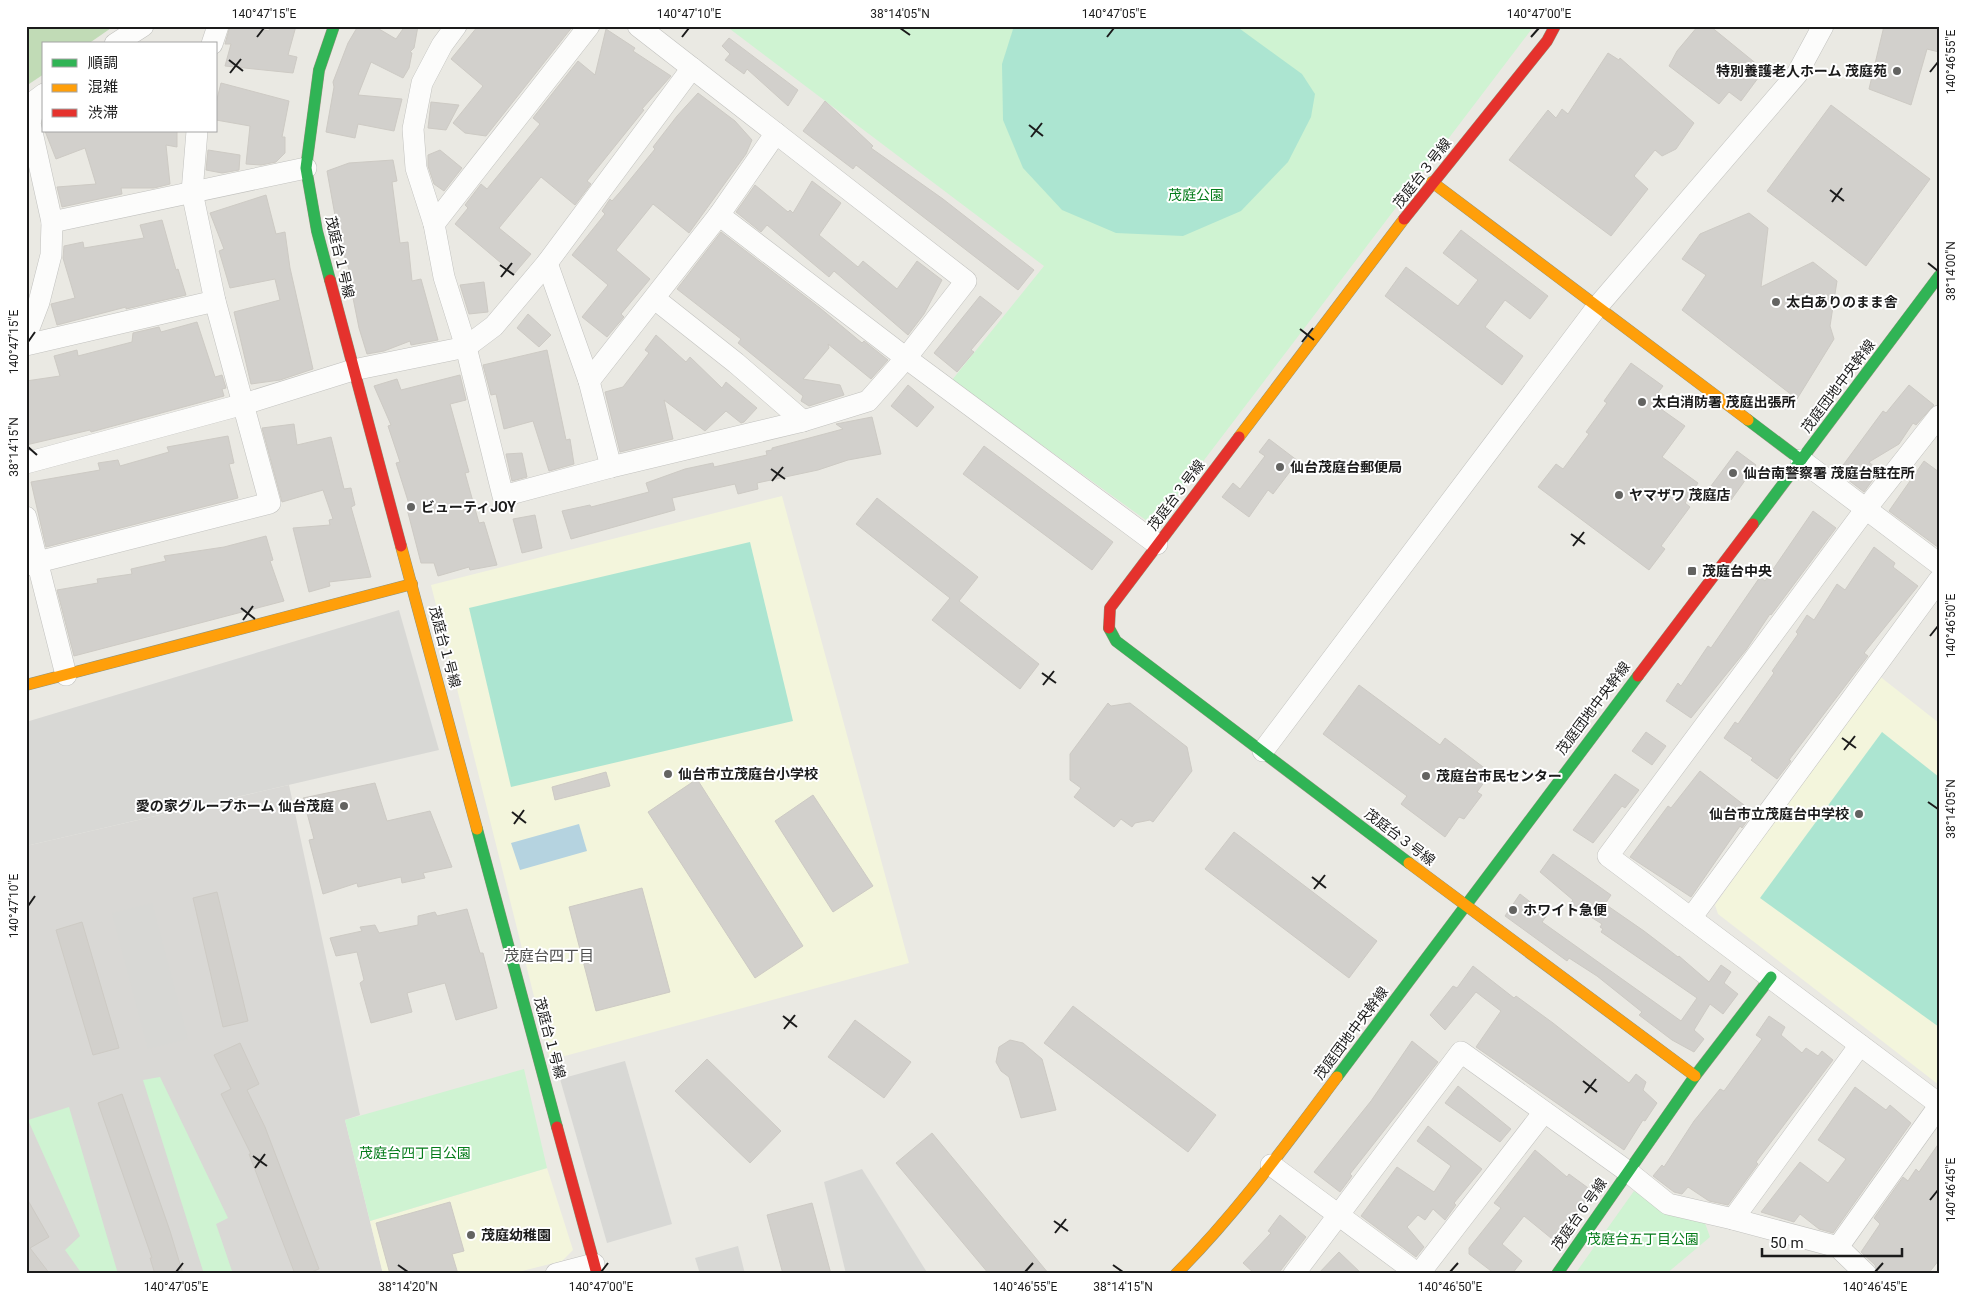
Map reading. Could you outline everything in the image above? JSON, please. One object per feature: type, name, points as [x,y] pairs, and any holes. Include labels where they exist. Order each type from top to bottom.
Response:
[{"type":"street","points":[[119,42],[143,26]]},
{"type":"street","points":[[213,42],[218,26]]},
{"type":"street","name":"茂庭台１号線","points":[[334,26],[319,70],[306,168],[317,231],[595,1269]]},
{"type":"street","points":[[456,26],[442,45],[422,82],[412,129],[416,168],[434,224],[444,277],[466,347],[503,496],[611,466],[803,421],[868,401],[906,358],[966,281],[638,26]]},
{"type":"street","points":[[434,224],[589,26]]},
{"type":"street","name":"茂庭台３号線","points":[[1555,26],[1547,41],[1432,182],[1157,544],[1110,608],[1108,626],[1116,641],[1464,905],[1695,1076]]},
{"type":"street","points":[[1263,751],[1597,307],[1797,74],[1823,26]]},
{"type":"street","points":[[26,463],[244,404],[353,370],[466,347],[494,326],[547,263],[692,68]]},
{"type":"street","points":[[26,336],[39,302],[51,255],[52,222],[30,124],[36,100],[42,96]]},
{"type":"street","points":[[32,563],[270,504],[215,301],[192,192],[198,132]]},
{"type":"street","points":[[589,381],[719,216],[776,133]]},
{"type":"street","points":[[52,222],[306,168]]},
{"type":"street","points":[[1432,182],[1939,564]]},
{"type":"street","points":[[719,216],[906,358],[1157,544]]},
{"type":"street","points":[[547,263],[589,381],[611,466]]},
{"type":"street","name":"茂庭団地中央幹線","points":[[1176,1274],[1203,1247],[1271,1165],[1464,905],[1939,276]]},
{"type":"street","points":[[655,299],[736,363],[803,421]]},
{"type":"street","points":[[26,344],[215,301]]},
{"type":"street","points":[[1838,1248],[1939,1105],[1608,856],[1865,510],[1939,416]]},
{"type":"street","points":[[26,517],[32,563],[66,675]]},
{"type":"street","points":[[1691,918],[1939,580]]},
{"type":"street","points":[[26,685],[412,584]]},
{"type":"street","name":"茂庭台６号線","points":[[1556,1274],[1695,1076],[1771,977]]},
{"type":"street","points":[[1733,1219],[1860,1045]]},
{"type":"street","points":[[1294,1274],[1462,1052],[1627,1171],[1668,1204],[1733,1219],[1838,1248],[1866,1274]]},
{"type":"street","points":[[1271,1165],[1418,1274],[1544,1112]]},
{"type":"street","points":[[556,1274],[595,1269]]},
{"type":"shaded area","name":"仙台市立茂庭台小学校","points":[[782,496],[909,963],[550,1060],[431,585]]},
{"type":"shaded area","points":[[399,610],[439,750],[26,846],[26,722]]},
{"type":"shaded area","name":"仙台市立茂庭台中学校","points":[[1878,675],[1939,723],[1939,1085],[1718,914],[1715,905]]},
{"type":"shaded area","points":[[289,785],[360,1115],[345,1120],[383,1274],[26,1274],[26,846]]},
{"type":"shaded area","points":[[152,903],[188,1039],[148,1049],[112,913]]},
{"type":"shaded area","points":[[625,1061],[672,1224],[607,1243],[560,1079]]},
{"type":"shaded area","name":"茂庭幼稚園","points":[[547,1168],[573,1250],[562,1261],[510,1274],[383,1274],[370,1221]]},
{"type":"shaded area","points":[[862,1169],[928,1274],[846,1274],[824,1182]]},
{"type":"shaded area","points":[[738,1246],[745,1274],[700,1274],[695,1258]]},
{"type":"green space","points":[[26,26],[114,26],[91,42],[42,42],[42,75],[26,86]]},
{"type":"green space","name":"茂庭公園","points":[[726,26],[1534,26],[1154,526],[952,380],[1044,266]]},
{"type":"green space","points":[[1014,26],[1236,26],[1302,74],[1315,94],[1311,117],[1288,162],[1241,211],[1183,236],[1116,233],[1062,210],[1023,168],[1003,120],[1002,64]]},
{"type":"green space","points":[[750,542],[793,721],[511,787],[469,608]]},
{"type":"green space","points":[[1882,732],[1939,777],[1939,1027],[1760,898]]},
{"type":"green space","name":"茂庭台四丁目公園","points":[[524,1069],[547,1168],[370,1221],[345,1120]]},
{"type":"green space","points":[[160,1077],[228,1218],[216,1224],[233,1274],[204,1274],[143,1080]]},
{"type":"green space","points":[[69,1107],[118,1274],[82,1274],[65,1250],[80,1236],[28,1120]]},
{"type":"green space","name":"茂庭台五丁目公園","points":[[1634,1191],[1666,1212],[1701,1212],[1710,1237],[1666,1274],[1575,1274]]},
{"type":"water","points":[[579,824],[587,851],[520,870],[511,843]]},
{"type":"building","points":[[230,26],[247,26],[269,31],[270,26],[296,26],[288,55],[297,57],[293,73],[225,66],[231,44],[225,44]]},
{"type":"building","points":[[358,26],[374,26],[396,39],[405,26],[418,26],[414,48],[410,52],[412,53],[409,68],[403,78],[371,62],[358,95],[402,99],[394,131],[358,124],[355,138],[326,132],[334,87],[333,82],[348,43]]},
{"type":"building","points":[[478,26],[573,26],[486,136],[465,133],[453,123],[483,86],[451,59]]},
{"type":"building","points":[[1698,26],[1710,26],[1764,70],[1741,101],[1729,92],[1719,104],[1669,66],[1677,51]]},
{"type":"building","name":"特別養護老人ホーム 茂庭苑","points":[[1884,26],[1939,26],[1939,52],[1927,49],[1911,105],[1869,89]]},
{"type":"building","points":[[606,29],[635,48],[633,51],[671,76],[642,109],[644,110],[587,181],[591,184],[575,205],[541,177],[499,228],[531,254],[514,274],[455,224],[468,208],[465,205],[481,184],[487,189],[540,124],[533,118],[578,61],[595,75]]},
{"type":"building","points":[[729,38],[798,90],[788,106],[747,69],[744,74],[725,60],[730,54],[722,46]]},
{"type":"building","points":[[1608,53],[1619,60],[1620,58],[1694,123],[1676,149],[1662,156],[1655,150],[1634,176],[1648,189],[1611,236],[1509,160],[1548,110],[1556,118],[1562,109],[1568,114]]},
{"type":"building","points":[[221,83],[289,101],[282,137],[285,137],[285,153],[276,162],[261,165],[246,164],[250,126],[218,120],[218,95]]},
{"type":"building","points":[[698,93],[735,121],[752,140],[746,154],[689,233],[653,204],[616,250],[650,279],[621,314],[624,317],[607,337],[582,317],[608,285],[572,255],[605,214],[602,211],[610,199],[612,201],[620,192],[655,149],[653,147],[677,116]]},
{"type":"building","points":[[825,101],[873,146],[871,148],[943,199],[1034,270],[1018,290],[856,165],[853,169],[803,131]]},
{"type":"building","points":[[431,102],[459,105],[446,130],[428,128]]},
{"type":"building","points":[[1831,105],[1930,179],[1866,266],[1767,191]]},
{"type":"building","points":[[45,132],[177,132],[177,147],[166,145],[170,184],[154,188],[121,188],[122,194],[62,207],[57,187],[96,184],[85,148],[56,159]]},
{"type":"building","points":[[208,150],[240,155],[239,170],[222,173],[206,170]]},
{"type":"building","points":[[440,150],[462,168],[444,191],[434,184],[428,166],[428,155]]},
{"type":"building","points":[[393,160],[397,181],[392,182],[400,243],[408,242],[412,281],[421,279],[438,340],[411,345],[410,341],[384,351],[367,354],[359,328],[352,293],[357,293],[340,243],[327,171],[349,163]]},
{"type":"building","points":[[812,181],[841,203],[819,235],[858,267],[863,261],[897,289],[917,261],[942,280],[924,314],[908,335],[834,271],[829,277],[767,225],[761,232],[736,212],[755,185],[788,212],[790,210],[793,213]]},
{"type":"building","points":[[266,195],[276,234],[285,232],[290,268],[313,369],[280,380],[251,384],[234,312],[280,300],[275,279],[230,288],[219,251],[224,249],[210,213]]},
{"type":"building","name":"太白ありのまま舎","points":[[1749,213],[1768,228],[1761,287],[1813,262],[1837,281],[1830,326],[1834,339],[1797,399],[1682,310],[1706,275],[1682,259],[1700,234]]},
{"type":"building","points":[[162,220],[176,270],[178,269],[186,295],[126,309],[126,307],[57,325],[51,304],[75,298],[63,258],[64,246],[83,242],[84,248],[144,238],[140,225]]},
{"type":"building","points":[[1461,230],[1548,296],[1530,319],[1505,300],[1485,327],[1523,356],[1502,385],[1385,296],[1406,267],[1458,306],[1478,280],[1443,253]]},
{"type":"building","points":[[721,232],[820,308],[862,343],[864,341],[888,360],[871,379],[828,344],[829,348],[803,379],[840,385],[844,395],[809,406],[801,401],[803,396],[738,343],[741,339],[677,289]]},
{"type":"building","points":[[484,282],[488,312],[469,314],[460,285]]},
{"type":"building","points":[[980,296],[1002,313],[971,350],[974,352],[957,372],[934,353]]},
{"type":"building","points":[[528,314],[551,335],[539,347],[517,328]]},
{"type":"building","points":[[197,322],[215,377],[222,375],[226,388],[222,389],[224,396],[91,432],[90,430],[26,445],[26,381],[60,376],[54,356],[77,350],[78,356],[132,342],[133,333],[159,327],[161,332]]},
{"type":"building","points":[[656,335],[686,362],[690,357],[722,388],[726,382],[757,408],[741,423],[726,411],[705,431],[664,400],[673,439],[620,452],[605,392],[623,387],[649,353],[645,350]]},
{"type":"building","points":[[547,350],[566,440],[570,439],[574,464],[549,471],[533,421],[504,429],[496,394],[491,395],[483,365]]},
{"type":"building","name":"ヤマザワ 茂庭店","points":[[1631,363],[1663,386],[1651,402],[1685,426],[1662,457],[1698,483],[1685,503],[1690,507],[1661,546],[1665,549],[1649,570],[1538,487],[1556,464],[1563,469],[1589,434],[1586,432],[1607,403],[1604,401]]},
{"type":"building","points":[[460,375],[466,400],[450,404],[469,472],[465,473],[479,523],[484,522],[497,565],[470,570],[469,567],[438,576],[434,563],[421,563],[406,505],[409,504],[396,463],[400,462],[388,426],[391,425],[374,386],[397,379],[401,390]]},
{"type":"building","points":[[908,385],[934,407],[917,427],[891,406]]},
{"type":"building","points":[[1909,385],[1934,405],[1916,425],[1913,423],[1899,444],[1869,462],[1879,471],[1864,492],[1838,472],[1883,411],[1886,413]]},
{"type":"building","points":[[872,417],[881,454],[848,460],[818,470],[757,483],[758,489],[738,494],[735,484],[672,498],[675,510],[571,539],[562,511],[590,505],[591,507],[649,492],[646,483],[685,469],[713,463],[714,467],[767,455],[766,451],[772,450],[772,448],[843,429],[836,424]]},
{"type":"building","points":[[294,424],[297,445],[331,437],[344,489],[351,488],[355,505],[351,507],[371,577],[329,582],[330,586],[309,592],[293,528],[330,525],[329,520],[333,519],[323,490],[282,502],[262,428]]},
{"type":"building","points":[[228,436],[234,463],[229,464],[238,498],[46,547],[31,482],[100,470],[98,463],[118,460],[120,466],[169,452],[167,447]]},
{"type":"building","points":[[1269,439],[1298,461],[1273,494],[1268,490],[1249,517],[1222,497],[1233,483],[1240,489],[1265,456],[1259,452]]},
{"type":"building","points":[[984,446],[1113,542],[1092,570],[963,474]]},
{"type":"building","points":[[1737,451],[1756,465],[1731,500],[1711,486]]},
{"type":"building","points":[[522,453],[527,477],[512,481],[506,454]]},
{"type":"building","points":[[1924,461],[1939,472],[1939,548],[1889,511]]},
{"type":"building","points":[[877,498],[978,577],[959,601],[1039,664],[1020,689],[932,620],[950,598],[856,524]]},
{"type":"building","points":[[1813,511],[1836,528],[1770,614],[1746,650],[1691,718],[1666,701],[1678,683],[1681,686],[1708,646],[1711,648],[1760,577],[1765,581]]},
{"type":"building","points":[[535,515],[542,548],[522,553],[513,519]]},
{"type":"building","points":[[266,536],[273,560],[270,561],[284,601],[74,656],[57,590],[98,583],[97,579],[132,574],[131,569],[166,561],[164,556],[224,547]]},
{"type":"building","points":[[1874,547],[1895,563],[1893,567],[1918,586],[1864,653],[1868,656],[1789,760],[1791,761],[1777,779],[1751,760],[1753,758],[1724,738],[1735,722],[1738,724],[1774,673],[1772,671],[1798,634],[1796,632],[1807,615],[1814,620],[1837,584],[1845,590]]},
{"type":"building","points":[[1359,685],[1440,745],[1445,738],[1491,773],[1477,792],[1482,795],[1464,819],[1459,817],[1445,837],[1401,804],[1407,796],[1323,734]]},
{"type":"building","points":[[1108,703],[1111,706],[1130,703],[1187,747],[1192,771],[1153,822],[1150,820],[1135,823],[1132,827],[1121,819],[1114,827],[1074,797],[1081,788],[1070,780],[1070,754]]},
{"type":"building","points":[[1646,732],[1666,746],[1652,765],[1632,751]]},
{"type":"building","points":[[1700,771],[1753,812],[1742,828],[1740,826],[1691,897],[1630,857],[1668,806],[1671,808]]},
{"type":"building","points":[[606,772],[610,786],[555,800],[552,787]]},
{"type":"building","points":[[1615,774],[1639,790],[1625,808],[1622,806],[1593,843],[1573,830]]},
{"type":"building","points":[[697,779],[803,946],[755,978],[648,812]]},
{"type":"building","points":[[375,783],[387,821],[430,811],[452,867],[423,873],[425,878],[402,883],[401,877],[358,887],[357,883],[323,894],[309,840],[314,839],[303,798]]},
{"type":"building","points":[[813,795],[873,886],[833,912],[775,821]]},
{"type":"building","points":[[1234,832],[1377,941],[1349,978],[1205,869]]},
{"type":"building","points":[[1553,854],[1611,895],[1605,904],[1679,956],[1709,982],[1721,965],[1731,972],[1724,983],[1738,994],[1723,1014],[1710,1004],[1694,1030],[1704,1039],[1694,1052],[1672,1040],[1639,1015],[1642,1012],[1597,976],[1569,958],[1567,961],[1505,916],[1520,894],[1547,915],[1542,922],[1681,1021],[1697,998],[1601,932],[1603,929],[1600,927],[1602,924],[1570,904],[1573,900],[1540,872]]},
{"type":"building","points":[[642,888],[670,992],[596,1011],[569,907]]},
{"type":"building","points":[[217,892],[248,1021],[223,1027],[193,898]]},
{"type":"building","points":[[467,909],[480,953],[483,953],[497,1008],[456,1020],[445,983],[407,993],[412,1012],[371,1023],[360,983],[364,980],[357,952],[336,956],[330,938],[362,931],[360,927],[375,925],[379,933],[418,925],[418,916],[435,912],[437,916]]},
{"type":"building","points":[[82,922],[119,1048],[93,1055],[56,930]]},
{"type":"building","points":[[1473,966],[1514,998],[1516,996],[1553,1023],[1629,1083],[1636,1074],[1646,1082],[1643,1090],[1657,1103],[1645,1121],[1643,1120],[1624,1150],[1476,1047],[1501,1011],[1476,992],[1445,1030],[1430,1015],[1453,986],[1457,988]]},
{"type":"building","points":[[1073,1006],[1216,1115],[1188,1152],[1044,1043]]},
{"type":"building","points":[[1769,1016],[1785,1027],[1781,1035],[1802,1053],[1806,1048],[1818,1056],[1822,1051],[1833,1060],[1756,1162],[1758,1164],[1728,1205],[1709,1201],[1688,1187],[1682,1194],[1674,1192],[1653,1176],[1662,1165],[1664,1167],[1694,1121],[1720,1089],[1724,1091],[1762,1039],[1756,1035]]},
{"type":"building","points":[[855,1020],[911,1062],[884,1098],[828,1057]]},
{"type":"building","points":[[1010,1040],[1023,1043],[1042,1059],[1056,1110],[1021,1118],[1009,1077],[1001,1071],[996,1062],[999,1047]]},
{"type":"building","points":[[1412,1041],[1438,1062],[1350,1174],[1352,1176],[1340,1192],[1314,1172],[1371,1101]]},
{"type":"building","points":[[240,1043],[259,1084],[247,1090],[265,1127],[319,1269],[306,1274],[295,1274],[249,1154],[251,1154],[221,1094],[231,1089],[214,1055]]},
{"type":"building","points":[[707,1059],[781,1131],[750,1163],[675,1091]]},
{"type":"building","points":[[1458,1086],[1511,1129],[1500,1142],[1445,1103]]},
{"type":"building","points":[[1855,1087],[1886,1110],[1890,1105],[1911,1123],[1833,1233],[1819,1229],[1800,1214],[1794,1222],[1761,1212],[1800,1162],[1828,1183],[1846,1159],[1818,1140]]},
{"type":"building","points":[[122,1094],[183,1274],[155,1274],[150,1258],[152,1258],[98,1103]]},
{"type":"building","points":[[1428,1126],[1482,1169],[1454,1203],[1456,1205],[1445,1220],[1433,1209],[1425,1220],[1418,1215],[1407,1227],[1424,1247],[1416,1257],[1361,1216],[1397,1167],[1434,1192],[1451,1166],[1417,1141]]},
{"type":"building","points":[[932,1133],[1049,1274],[989,1274],[896,1163]]},
{"type":"building","points":[[1939,1143],[1939,1260],[1928,1274],[1878,1274],[1875,1265],[1861,1252],[1880,1224],[1874,1218],[1903,1177],[1908,1181],[1916,1169],[1919,1172]]},
{"type":"building","points":[[1535,1150],[1567,1177],[1569,1174],[1595,1193],[1557,1243],[1524,1216],[1502,1244],[1522,1261],[1512,1274],[1495,1274],[1469,1254],[1469,1248],[1501,1208],[1494,1203]]},
{"type":"building","points":[[26,1197],[49,1237],[30,1248],[50,1274],[26,1274]]},
{"type":"building","points":[[450,1202],[464,1251],[452,1254],[458,1274],[390,1274],[376,1223]]},
{"type":"building","points":[[812,1203],[831,1274],[783,1274],[767,1215]]},
{"type":"building","points":[[1280,1215],[1306,1237],[1278,1274],[1255,1274],[1243,1263],[1271,1233],[1268,1231]]},
{"type":"building","points":[[1339,1252],[1362,1274],[1318,1274]]},
{"type":"traffic: fast","points":[[330,280],[317,231],[306,168],[319,70],[334,26]]},
{"type":"traffic: fast","points":[[1753,524],[1939,276]]},
{"type":"traffic: fast","points":[[1748,420],[1801,460]]},
{"type":"traffic: fast","points":[[1109,628],[1116,641],[1409,863]]},
{"type":"traffic: fast","points":[[1337,1077],[1638,676]]},
{"type":"traffic: fast","points":[[477,829],[557,1127]]},
{"type":"traffic: fast","points":[[1557,1274],[1695,1076],[1771,977]]},
{"type":"traffic: slow","points":[[1432,182],[1748,420]]},
{"type":"traffic: slow","points":[[1239,437],[1404,219]]},
{"type":"traffic: slow","points":[[401,546],[477,829]]},
{"type":"traffic: slow","points":[[26,685],[412,584]]},
{"type":"traffic: slow","points":[[1409,863],[1695,1076]]},
{"type":"traffic: slow","points":[[1176,1274],[1240,1203],[1337,1077]]},
{"type":"traffic: jam","points":[[1404,219],[1547,41],[1555,26]]},
{"type":"traffic: jam","points":[[330,280],[401,546]]},
{"type":"traffic: jam","points":[[1109,628],[1110,608],[1239,437]]},
{"type":"traffic: jam","points":[[1638,676],[1753,524]]},
{"type":"traffic: jam","points":[[557,1127],[597,1274]]},
{"type":"place","name":"特別養護老人ホーム 茂庭苑","points":[[1897,71]]},
{"type":"place","name":"太白ありのまま舎","points":[[1776,302]]},
{"type":"place","name":"太白消防署 茂庭出張所","points":[[1642,402]]},
{"type":"place","name":"仙台茂庭台郵便局","points":[[1280,467]]},
{"type":"place","name":"仙台南警察署 茂庭台駐在所","points":[[1733,473]]},
{"type":"place","name":"ヤマザワ 茂庭店","points":[[1619,495]]},
{"type":"place","name":"ビューティJOY","points":[[411,507]]},
{"type":"place","name":"茂庭台中央","points":[[1692,571]]},
{"type":"place","name":"仙台市立茂庭台小学校","points":[[668,774]]},
{"type":"place","name":"茂庭台市民センター","points":[[1426,776]]},
{"type":"place","name":"愛の家グループホーム 仙台茂庭","points":[[344,806]]},
{"type":"place","name":"仙台市立茂庭台中学校","points":[[1859,814]]},
{"type":"place","name":"ホワイト急便","points":[[1513,910]]},
{"type":"place","name":"茂庭幼稚園","points":[[471,1235]]},
{"type":"district","name":"茂庭台四丁目","points":[[549,956]]}]
